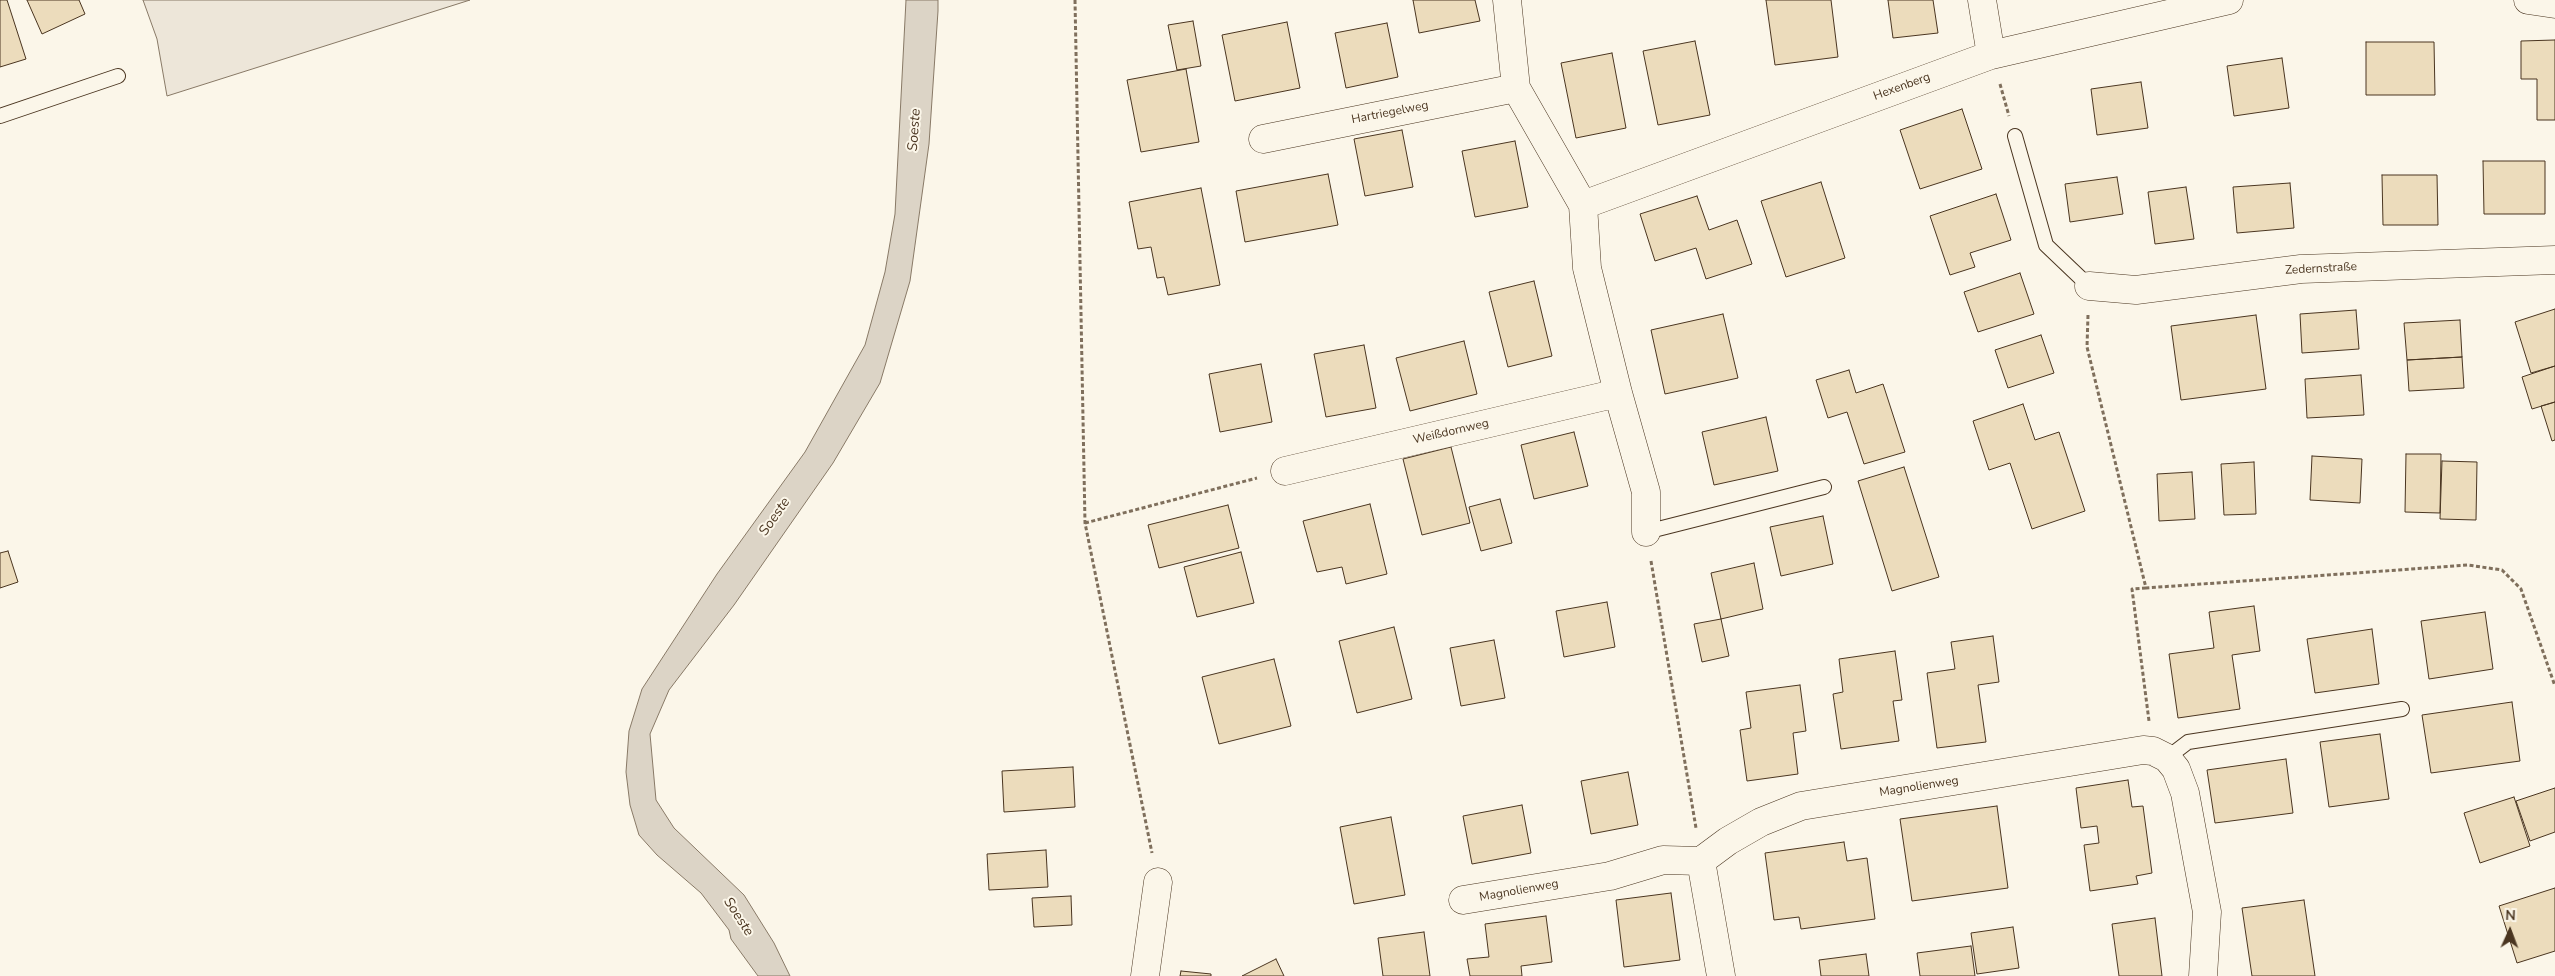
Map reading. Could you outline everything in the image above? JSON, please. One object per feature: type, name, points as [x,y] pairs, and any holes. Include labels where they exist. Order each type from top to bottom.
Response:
[{"type":"street","points":[[1507,0],[1516,88],[1583,205],[1587,268],[1618,393],[1646,492],[1646,532]]},
{"type":"street","points":[[1982,0],[1991,55]]},
{"type":"street","name":"Hexenberg","points":[[1583,205],[1991,55],[2229,0]]},
{"type":"street","points":[[2528,0],[2555,4]]},
{"type":"street","name":"Hartriegelweg","points":[[1263,139],[1516,88]]},
{"type":"street","name":"Zedernstraße","points":[[2089,286],[2136,290],[2302,269],[2555,260]]},
{"type":"street","name":"Weißdornweg","points":[[1285,471],[1618,393]]},
{"type":"street","name":"Magnolienweg","points":[[1463,900],[1610,876],[1663,860],[1701,861],[1728,841],[1761,822],[1801,806],[2143,750],[2160,754]]},
{"type":"street","points":[[2160,754],[2176,769],[2184,793],[2207,912],[2203,976]]},
{"type":"street","points":[[1701,861],[1721,976]]},
{"type":"street","points":[[1144,976],[1158,882]]},
{"type":"lane","points":[[0,116],[118,76]]},
{"type":"lane","points":[[2015,136],[2046,245],[2089,286]]},
{"type":"lane","points":[[1646,532],[1824,487]]},
{"type":"lane","points":[[2160,754],[2188,742],[2402,709]]},
{"type":"path","points":[[1075,0],[1086,523],[1158,882]]},
{"type":"path","points":[[1991,55],[2015,136]]},
{"type":"path","points":[[2089,286],[2087,347],[2146,588]]},
{"type":"path","points":[[1086,523],[1285,471]]},
{"type":"path","points":[[1646,532],[1701,861]]},
{"type":"path","points":[[2160,754],[2132,589],[2468,565],[2502,570],[2521,589],[2555,686]]},
{"type":"shaded area","points":[[143,0],[470,0],[167,96],[157,39]]},
{"type":"water","name":"Soeste","points":[[906,0],[938,0],[929,144],[910,281],[880,383],[833,463],[734,605],[669,690],[650,734],[656,800],[674,828],[744,895],[774,943],[790,976],[758,976],[731,939],[729,930],[701,893],[657,855],[639,835],[630,805],[626,772],[629,731],[642,689],[717,574],[805,452],[865,345],[885,272],[895,214]]},
{"type":"building","points":[[0,0],[7,0],[26,59],[0,67]]},
{"type":"building","points":[[27,0],[79,0],[85,14],[42,34]]},
{"type":"building","points":[[1413,0],[1475,0],[1480,21],[1419,33]]},
{"type":"building","points":[[1766,0],[1831,0],[1838,57],[1775,65]]},
{"type":"building","points":[[1888,0],[1933,0],[1938,33],[1893,38]]},
{"type":"building","points":[[1193,21],[1201,66],[1177,70],[1168,25]]},
{"type":"building","points":[[1287,22],[1300,88],[1235,101],[1222,35]]},
{"type":"building","points":[[1387,23],[1398,77],[1346,88],[1335,33]]},
{"type":"building","points":[[2555,40],[2555,120],[2537,120],[2537,79],[2521,79],[2521,41]]},
{"type":"building","points":[[1695,41],[1710,115],[1658,125],[1643,51]]},
{"type":"building","points":[[2366,42],[2434,42],[2435,95],[2366,95]]},
{"type":"building","points":[[1612,53],[1626,128],[1576,138],[1561,63]]},
{"type":"building","points":[[2282,58],[2289,108],[2234,116],[2227,66]]},
{"type":"building","points":[[1186,69],[1199,142],[1141,152],[1127,80]]},
{"type":"building","points":[[2141,82],[2148,128],[2097,135],[2091,89]]},
{"type":"building","points":[[1962,109],[1982,169],[1920,189],[1900,130]]},
{"type":"building","points":[[1402,130],[1413,187],[1365,196],[1354,139]]},
{"type":"building","points":[[1515,141],[1528,207],[1475,217],[1462,151]]},
{"type":"building","points":[[2483,161],[2545,161],[2545,214],[2484,214]]},
{"type":"building","points":[[1328,174],[1338,225],[1245,242],[1236,191]]},
{"type":"building","points":[[2382,175],[2437,175],[2438,225],[2383,225]]},
{"type":"building","points":[[2117,177],[2123,214],[2070,222],[2065,184]]},
{"type":"building","points":[[1821,182],[1845,258],[1786,277],[1761,201]]},
{"type":"building","points":[[2290,183],[2294,228],[2237,233],[2233,187]]},
{"type":"building","points":[[2186,187],[2194,239],[2155,244],[2148,192]]},
{"type":"building","points":[[1201,188],[1220,285],[1168,295],[1164,277],[1157,278],[1151,247],[1138,249],[1129,202]]},
{"type":"building","points":[[1996,194],[2011,240],[1970,253],[1975,267],[1950,275],[1930,216]]},
{"type":"building","points":[[1697,196],[1709,230],[1737,220],[1752,264],[1706,279],[1696,248],[1655,261],[1640,214]]},
{"type":"building","points":[[2020,273],[2034,314],[1978,332],[1964,292]]},
{"type":"building","points":[[1534,281],[1552,356],[1508,367],[1489,292]]},
{"type":"building","points":[[2555,309],[2555,366],[2531,373],[2515,322]]},
{"type":"building","points":[[2356,310],[2359,349],[2302,353],[2300,314]]},
{"type":"building","points":[[1723,314],[1738,378],[1665,394],[1651,330]]},
{"type":"building","points":[[2256,315],[2266,389],[2181,400],[2171,326]]},
{"type":"building","points":[[2460,320],[2462,357],[2407,360],[2404,323]]},
{"type":"building","points":[[2041,335],[2054,373],[2008,388],[1995,350]]},
{"type":"building","points":[[1464,341],[1477,394],[1410,411],[1396,358]]},
{"type":"building","points":[[1364,345],[1376,408],[1326,417],[1314,354]]},
{"type":"building","points":[[2462,357],[2464,388],[2409,391],[2407,360]]},
{"type":"building","points":[[1261,364],[1272,422],[1220,432],[1209,374]]},
{"type":"building","points":[[2555,366],[2555,402],[2532,409],[2522,377]]},
{"type":"building","points":[[1849,370],[1856,393],[1883,384],[1905,452],[1864,464],[1847,412],[1828,418],[1816,380]]},
{"type":"building","points":[[2361,375],[2364,415],[2307,418],[2305,379]]},
{"type":"building","points":[[2555,402],[2555,440],[2552,441],[2541,406]]},
{"type":"building","points":[[2023,404],[2035,440],[2059,432],[2085,511],[2032,529],[2010,463],[1989,470],[1973,421]]},
{"type":"building","points":[[1766,417],[1778,471],[1714,485],[1702,432]]},
{"type":"building","points":[[1574,432],[1588,486],[1534,499],[1521,445]]},
{"type":"building","points":[[1451,447],[1470,523],[1422,535],[1403,459]]},
{"type":"building","points":[[2406,454],[2441,454],[2440,513],[2405,512]]},
{"type":"building","points":[[2312,456],[2362,459],[2360,503],[2310,500]]},
{"type":"building","points":[[2442,461],[2477,462],[2476,520],[2440,519]]},
{"type":"building","points":[[2254,462],[2256,514],[2224,515],[2221,464]]},
{"type":"building","points":[[1904,467],[1939,577],[1892,591],[1858,481]]},
{"type":"building","points":[[2192,472],[2195,519],[2159,521],[2157,474]]},
{"type":"building","points":[[1500,499],[1512,543],[1481,551],[1469,507]]},
{"type":"building","points":[[1370,504],[1387,574],[1346,584],[1342,567],[1317,572],[1303,521]]},
{"type":"building","points":[[1228,505],[1239,548],[1159,568],[1148,525]]},
{"type":"building","points":[[1823,516],[1833,564],[1781,576],[1770,527]]},
{"type":"building","points":[[8,551],[18,582],[0,588],[0,553]]},
{"type":"building","points":[[1241,552],[1254,603],[1197,617],[1184,567]]},
{"type":"building","points":[[1754,563],[1763,609],[1721,619],[1711,573]]},
{"type":"building","points":[[1607,602],[1615,647],[1564,657],[1556,611]]},
{"type":"building","points":[[2254,606],[2260,651],[2232,655],[2240,709],[2178,718],[2169,654],[2214,648],[2209,612]]},
{"type":"building","points":[[2485,612],[2493,669],[2429,679],[2421,621]]},
{"type":"building","points":[[1721,619],[1729,656],[1702,662],[1694,624]]},
{"type":"building","points":[[1394,627],[1412,699],[1357,713],[1339,641]]},
{"type":"building","points":[[2372,629],[2379,684],[2315,693],[2307,639]]},
{"type":"building","points":[[1993,636],[1999,682],[1978,685],[1986,742],[1937,748],[1927,673],[1955,669],[1951,642]]},
{"type":"building","points":[[1494,640],[1505,698],[1461,706],[1450,648]]},
{"type":"building","points":[[1895,651],[1902,700],[1893,701],[1899,741],[1841,749],[1833,694],[1843,692],[1839,659]]},
{"type":"building","points":[[1274,659],[1291,726],[1219,744],[1202,677]]},
{"type":"building","points":[[1800,685],[1806,731],[1793,733],[1798,774],[1747,781],[1740,730],[1751,728],[1746,692]]},
{"type":"building","points":[[2512,702],[2520,761],[2431,773],[2422,715]]},
{"type":"building","points":[[2380,734],[2389,799],[2329,807],[2320,742]]},
{"type":"building","points":[[2286,759],[2293,813],[2215,823],[2207,770]]},
{"type":"building","points":[[1073,767],[1075,807],[1004,812],[1002,771]]},
{"type":"building","points":[[1628,772],[1638,825],[1591,834],[1581,781]]},
{"type":"building","points":[[2128,780],[2132,807],[2143,806],[2152,873],[2136,876],[2138,884],[2090,891],[2084,845],[2099,843],[2097,826],[2081,828],[2076,788]]},
{"type":"building","points":[[2555,788],[2555,832],[2530,841],[2516,801]]},
{"type":"building","points":[[2514,797],[2530,846],[2480,863],[2464,813]]},
{"type":"building","points":[[1522,805],[1531,853],[1472,864],[1463,816]]},
{"type":"building","points":[[1997,806],[2008,888],[1912,901],[1900,819]]},
{"type":"building","points":[[1391,817],[1405,895],[1354,904],[1340,827]]},
{"type":"building","points":[[1844,842],[1847,861],[1867,858],[1875,919],[1801,929],[1799,917],[1774,920],[1765,853]]},
{"type":"building","points":[[1046,850],[1048,887],[989,890],[987,854]]},
{"type":"building","points":[[2555,888],[2555,951],[2517,963],[2499,906]]},
{"type":"building","points":[[1671,893],[1680,960],[1624,967],[1616,900]]},
{"type":"building","points":[[1071,896],[1072,925],[1034,927],[1032,898]]},
{"type":"building","points":[[2304,900],[2315,976],[2252,976],[2242,908]]},
{"type":"building","points":[[1546,916],[1552,962],[1521,966],[1522,976],[1470,976],[1467,959],[1489,957],[1485,924]]},
{"type":"building","points":[[2155,918],[2162,976],[2119,976],[2112,924]]},
{"type":"building","points":[[2013,927],[2019,968],[1977,974],[1971,933]]},
{"type":"building","points":[[1424,932],[1430,976],[1383,976],[1378,938]]},
{"type":"building","points":[[1971,946],[1975,976],[1920,976],[1917,953]]},
{"type":"building","points":[[1866,954],[1869,976],[1821,976],[1819,960]]},
{"type":"building","points":[[1276,959],[1284,976],[1242,976]]},
{"type":"building","points":[[1181,971],[1211,974],[1211,976],[1180,976]]}]
